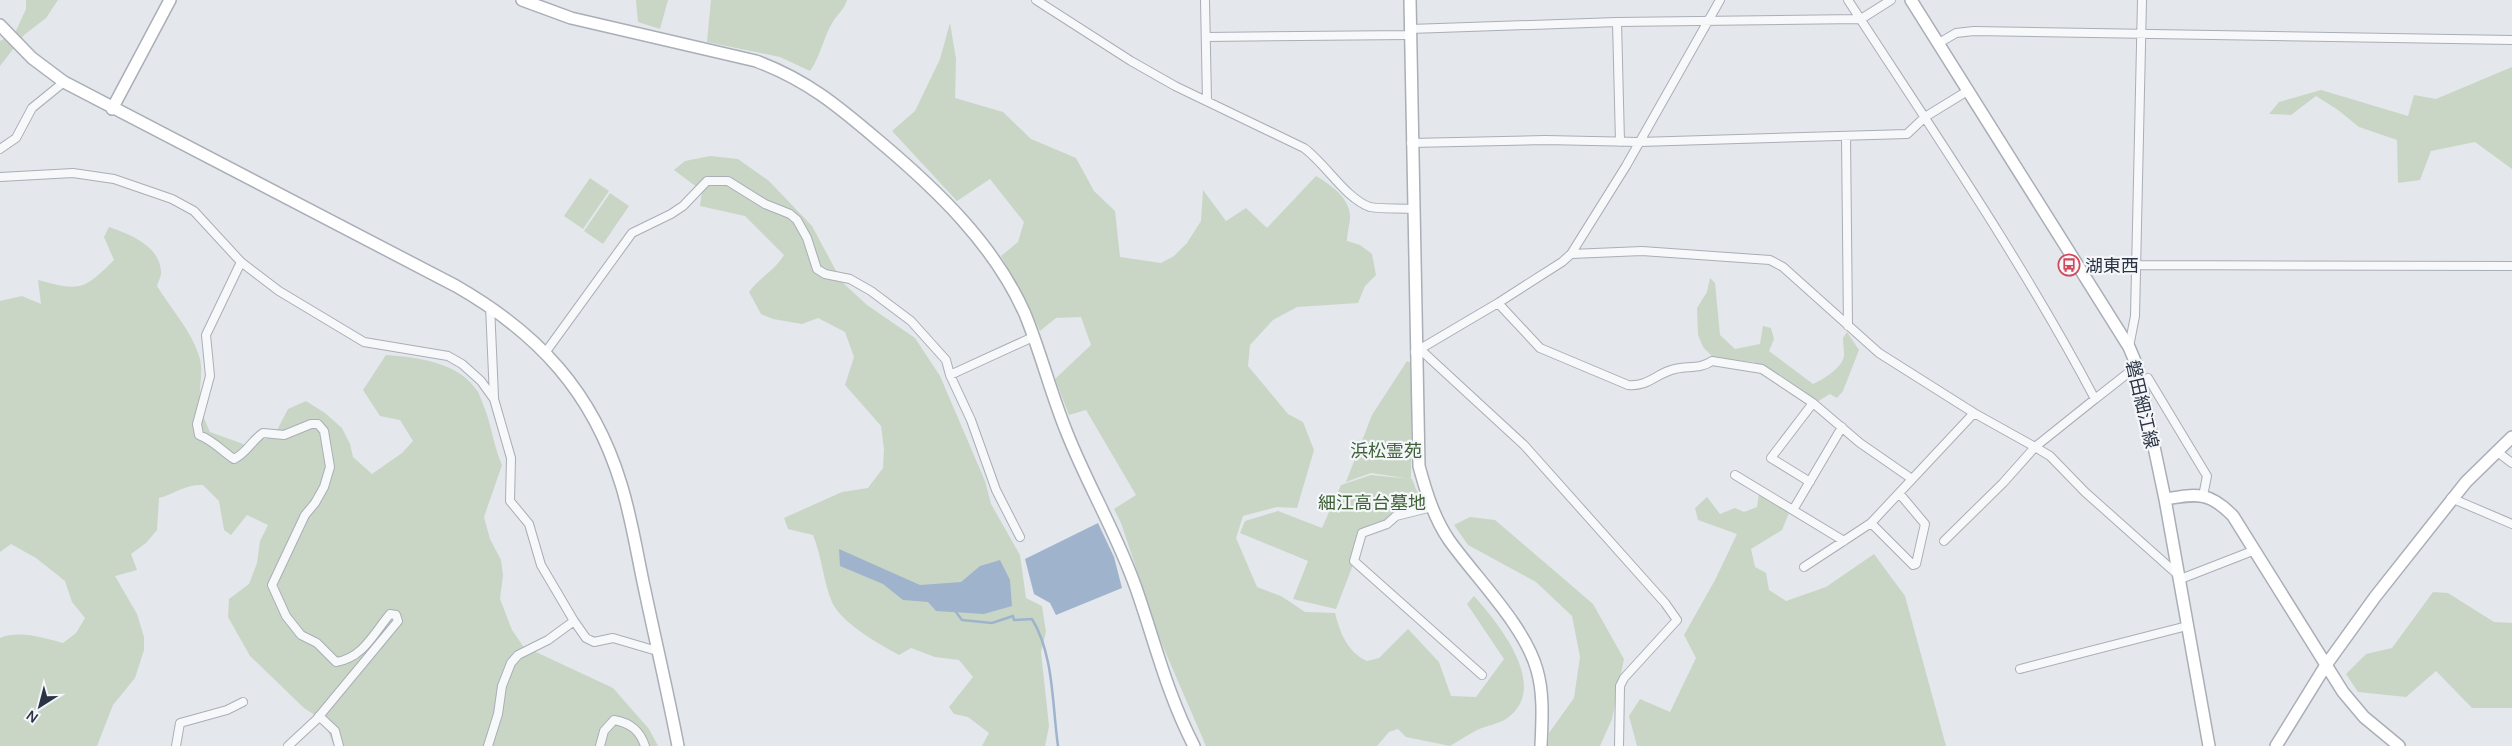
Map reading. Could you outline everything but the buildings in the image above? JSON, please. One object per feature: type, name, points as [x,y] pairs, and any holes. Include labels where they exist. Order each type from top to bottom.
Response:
[{"type":"street","points":[[112,109],[170,0]]},
{"type":"street","points":[[522,0],[571,18],[756,61],[788,74],[824,95],[901,160],[963,220],[1000,269],[1024,312],[1067,433],[1114,533],[1136,587],[1159,663],[1175,706],[1194,746]]},
{"type":"street","points":[[1036,0],[1131,61],[1207,101],[1304,148],[1318,158],[1356,199],[1371,207],[1413,209]]},
{"type":"street","points":[[1205,0],[1207,101]]},
{"type":"street","points":[[1410,0],[1411,143],[1419,466],[1432,507],[1448,538],[1518,630],[1530,652],[1541,686],[1541,746]]},
{"type":"street","points":[[1416,352],[1498,303],[1562,262],[1571,254],[1639,142],[1720,0]]},
{"type":"street","points":[[1848,0],[1925,117],[2052,320],[2095,400]]},
{"type":"street","points":[[1206,36],[1410,32],[1617,22],[1708,23],[1861,19],[1891,0]]},
{"type":"street","name":"磐田細江線","points":[[1911,0],[2129,347],[2137,366],[2164,499],[2209,746]]},
{"type":"street","points":[[2129,347],[2135,316],[2142,0]]},
{"type":"street","points":[[1617,22],[1620,142]]},
{"type":"street","points":[[0,25],[32,58],[64,82],[112,109],[351,231],[490,305],[517,325],[545,353],[566,376],[590,410],[603,434],[613,459],[629,514],[678,746]]},
{"type":"street","points":[[1939,43],[1956,33],[1974,31],[2142,34],[2224,33],[2512,40]]},
{"type":"street","points":[[0,149],[16,138],[32,108],[64,82]]},
{"type":"street","points":[[1411,143],[1545,140],[1639,142],[1906,134],[1925,117],[1969,90]]},
{"type":"street","points":[[1846,136],[1848,326]]},
{"type":"street","points":[[0,177],[73,174],[114,179],[172,199],[194,211],[241,262],[279,291],[364,342],[448,356],[462,364],[482,381],[494,399]]},
{"type":"street","points":[[545,353],[632,233],[683,206],[699,187],[707,181],[716,179],[728,181],[765,204],[790,214],[797,220],[806,238],[817,269],[825,274],[857,283],[911,320],[946,360],[950,375],[971,420],[996,490],[1020,537]]},
{"type":"street","points":[[1571,254],[1642,251],[1770,260],[1782,267],[1879,353],[1974,413],[2050,456],[2085,492],[2178,577],[2255,550]]},
{"type":"street","points":[[241,262],[206,335],[210,376],[197,424],[199,435],[213,440],[223,452],[234,459],[244,454],[256,438],[263,433],[284,435],[311,424],[318,424],[324,431],[330,468],[315,503],[305,514],[272,585],[286,616],[300,635],[317,643],[336,662],[348,660],[358,654],[390,614],[396,615],[398,621],[319,716],[288,746]]},
{"type":"street","points":[[2136,265],[2512,266]]},
{"type":"street","points":[[1498,303],[1540,348],[1628,386],[1640,386],[1673,369],[1706,366],[1712,361],[1762,369],[1813,403],[1860,444],[1912,479]]},
{"type":"street","points":[[490,305],[494,399],[511,458],[510,501],[529,524],[542,565],[574,621],[586,638],[594,642],[612,638],[657,651]]},
{"type":"street","points":[[950,375],[1034,338]]},
{"type":"street","points":[[1416,352],[1423,352],[1524,445],[1665,603],[1677,620],[1624,678],[1620,686],[1619,746]]},
{"type":"street","points":[[1944,541],[2035,447],[2137,366]]},
{"type":"street","points":[[2148,378],[2207,476],[2203,496]]},
{"type":"street","points":[[1810,482],[1771,458],[1813,403]]},
{"type":"street","points":[[1804,567],[1871,523],[1974,413]]},
{"type":"street","points":[[1793,510],[1842,428]]},
{"type":"street","points":[[2276,746],[2326,665],[2451,498],[2512,437]]},
{"type":"street","points":[[2496,451],[2512,463]]},
{"type":"street","points":[[1735,475],[1844,541]]},
{"type":"street","points":[[1871,523],[1913,565],[1916,564],[1925,524],[1899,493]]},
{"type":"street","points":[[2164,499],[2203,496],[2219,502],[2226,509],[2255,550],[2343,692],[2364,717],[2399,746]]},
{"type":"street","points":[[2451,498],[2512,524]]},
{"type":"street","points":[[1432,507],[1396,516],[1386,524],[1362,533],[1354,562],[1482,675]]},
{"type":"street","points":[[488,746],[498,714],[502,686],[511,663],[518,655],[548,640],[574,621]]},
{"type":"street","points":[[2020,669],[2187,626]]},
{"type":"street","points":[[176,746],[180,723],[227,710],[243,702]]},
{"type":"street","points":[[319,716],[335,731],[339,746]]},
{"type":"street","points":[[600,746],[604,731],[614,720],[633,727],[641,734],[645,746]]},
{"type":"green space","points":[[26,0],[58,0],[46,18],[24,35],[0,66],[0,41],[15,33],[26,9]]},
{"type":"green space","points":[[636,0],[668,0],[660,29],[638,22]]},
{"type":"green space","points":[[711,0],[847,0],[830,26],[817,59],[810,71],[780,57],[707,42]]},
{"type":"green space","points":[[950,23],[956,59],[955,98],[1003,112],[1031,139],[1076,158],[1094,191],[1115,211],[1120,257],[1161,263],[1174,256],[1187,243],[1201,221],[1203,190],[1226,221],[1246,208],[1267,228],[1316,176],[1343,198],[1347,204],[1350,217],[1347,241],[1360,245],[1372,254],[1376,275],[1365,286],[1358,303],[1297,307],[1273,320],[1250,345],[1248,366],[1288,414],[1303,422],[1314,450],[1297,508],[1277,507],[1243,516],[1236,538],[1257,587],[1281,596],[1305,612],[1335,613],[1339,627],[1349,647],[1367,661],[1379,658],[1408,629],[1439,662],[1451,696],[1476,697],[1504,659],[1467,604],[1474,596],[1496,622],[1507,639],[1516,656],[1522,674],[1524,690],[1519,706],[1506,719],[1477,730],[1450,746],[1406,737],[1398,729],[1389,732],[1377,746],[1206,746],[1161,642],[1121,523],[1114,509],[1136,495],[1086,410],[1069,415],[1055,379],[1091,345],[1081,317],[1056,318],[1040,331],[1001,256],[1018,242],[1024,222],[990,179],[957,201],[892,131],[915,111],[940,59]]},
{"type":"green space","points":[[2512,67],[2512,169],[2475,142],[2431,151],[2420,180],[2398,183],[2397,140],[2359,127],[2338,110],[2316,96],[2291,115],[2269,114],[2279,102],[2321,90],[2408,116],[2414,95],[2436,99]]},
{"type":"green space","points":[[710,156],[738,159],[769,181],[812,226],[842,282],[867,305],[915,338],[940,376],[985,481],[991,504],[1020,555],[1026,598],[1042,606],[1046,632],[1041,652],[1049,726],[1045,746],[982,746],[989,733],[968,717],[954,714],[949,707],[973,677],[959,660],[935,657],[911,648],[899,655],[871,639],[852,625],[843,618],[832,602],[813,535],[788,529],[784,518],[842,492],[868,488],[883,468],[884,449],[881,426],[845,385],[854,357],[845,332],[818,318],[802,324],[773,319],[761,314],[749,292],[777,265],[784,255],[745,216],[700,206],[702,191],[674,170],[685,161]]},
{"type":"green space","points":[[590,178],[609,191],[583,229],[564,216]]},
{"type":"green space","points":[[610,193],[629,206],[603,244],[584,231]]},
{"type":"green space","points":[[109,227],[142,242],[155,254],[159,262],[161,273],[157,286],[186,328],[199,356],[201,367],[200,403],[210,432],[246,445],[274,436],[288,409],[306,401],[325,413],[342,428],[350,444],[353,457],[372,474],[402,453],[413,441],[400,420],[380,416],[363,390],[386,355],[422,359],[447,367],[467,379],[477,390],[481,398],[502,465],[484,517],[490,539],[501,560],[503,575],[500,599],[512,630],[523,646],[613,688],[649,729],[658,746],[334,746],[324,721],[304,708],[250,656],[228,617],[229,599],[249,584],[257,563],[260,541],[268,525],[247,515],[231,535],[224,530],[219,501],[203,485],[197,485],[186,487],[159,498],[157,530],[146,543],[131,554],[137,570],[115,576],[137,614],[144,637],[144,650],[135,678],[113,705],[97,746],[0,746],[0,638],[23,635],[63,643],[76,633],[85,618],[72,602],[65,581],[36,558],[11,544],[0,552],[0,301],[22,296],[41,304],[38,280],[72,287],[80,286],[95,278],[114,260],[104,237]]},
{"type":"green space","points":[[1710,278],[1715,283],[1720,335],[1735,349],[1760,344],[1763,326],[1771,328],[1774,339],[1769,351],[1813,384],[1827,376],[1841,363],[1844,354],[1843,338],[1847,332],[1859,350],[1843,391],[1837,398],[1830,394],[1815,403],[1754,362],[1714,358],[1703,347],[1698,335],[1697,308],[1707,292]]},
{"type":"green space","name":"浜松霊苑","points":[[1407,361],[1411,363],[1411,479],[1371,473],[1346,482],[1372,415]]},
{"type":"green space","name":"細江高台墓地","points":[[1371,475],[1412,479],[1425,512],[1395,517],[1366,531],[1336,609],[1293,599],[1308,561],[1240,533],[1245,521],[1278,511],[1322,528],[1341,485]]},
{"type":"green space","points":[[1759,493],[1789,513],[1782,530],[1751,549],[1755,567],[1766,573],[1769,590],[1786,601],[1826,587],[1874,554],[1905,596],[1946,746],[1637,746],[1629,716],[1640,699],[1670,712],[1696,658],[1684,635],[1715,580],[1737,534],[1698,520],[1695,508],[1707,497],[1720,514],[1735,508],[1744,512],[1757,507]]},
{"type":"green space","points":[[1470,517],[1495,520],[1593,604],[1624,659],[1612,719],[1600,746],[1548,746],[1549,733],[1574,698],[1580,657],[1572,616],[1536,582],[1468,545],[1454,525]]},
{"type":"green space","points":[[2433,592],[2448,593],[2494,622],[2512,623],[2512,708],[2472,708],[2436,671],[2406,697],[2358,692],[2346,674],[2366,654],[2392,648]]},
{"type":"water","points":[[1098,523],[1114,557],[1122,588],[1056,615],[1050,603],[1034,594],[1025,559]]},
{"type":"water","points":[[839,549],[920,585],[961,582],[980,566],[1000,560],[1010,580],[1012,606],[984,614],[936,611],[928,602],[903,600],[883,584],[840,566]]},
{"type":"waterway","points":[[956,612],[962,620],[992,623],[1013,616],[1014,620],[1032,619],[1045,648],[1051,680],[1058,746]]},
{"type":"place","name":"湖東西","points":[[2069,265]]}]
